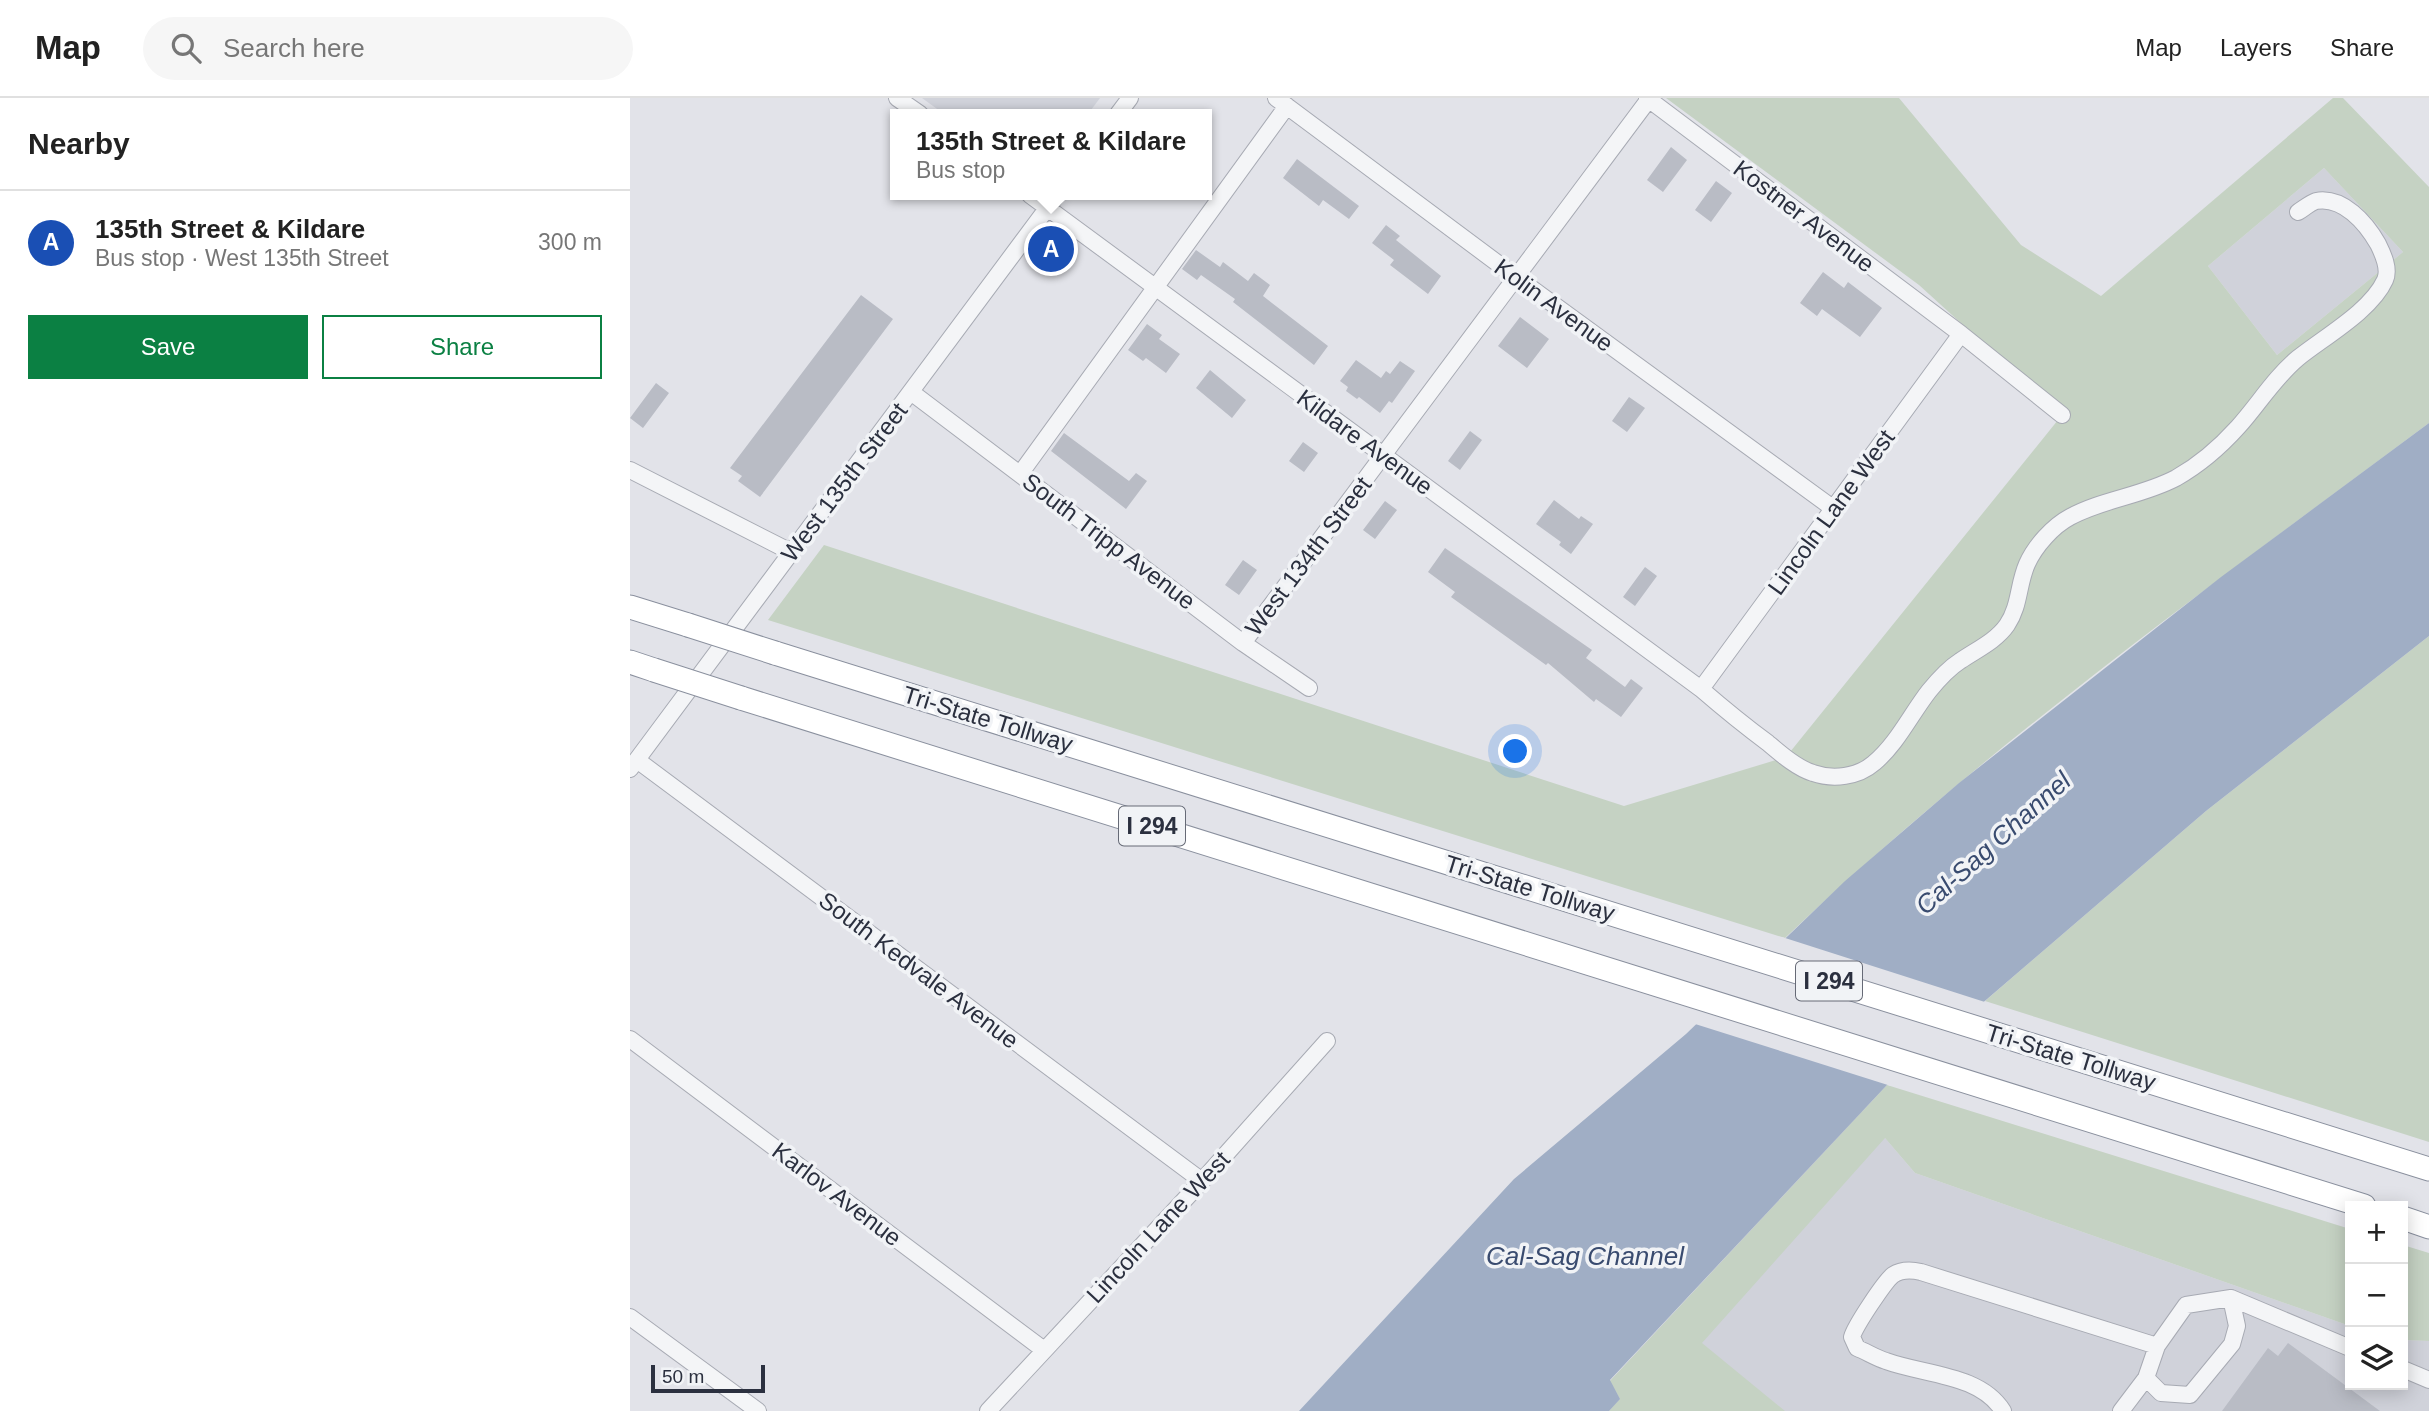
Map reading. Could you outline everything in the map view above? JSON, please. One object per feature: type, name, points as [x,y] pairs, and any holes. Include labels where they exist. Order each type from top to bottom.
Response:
[{"type":"highway","name":"Tri-State Tollway","points":[[630,607],[2429,1169]]},
{"type":"highway","name":"I 294","points":[[630,662],[2348,1201]]},
{"type":"highway","points":[[2408,1221],[2429,1227]]},
{"type":"street","points":[[897,98],[912,109]]},
{"type":"street","name":"West 134th Street","points":[[1243,643],[1648,99]]},
{"type":"street","name":"Kostner Avenue","points":[[1648,99],[1961,334],[2062,415]]},
{"type":"street","points":[[1020,474],[1155,288],[1281,102]]},
{"type":"street","name":"Kolin Avenue","points":[[1281,102],[1835,509]]},
{"type":"street","name":"Kildare Avenue","points":[[1052,201],[1155,288],[1701,690],[1786,757],[1811,772],[1839,777],[1860,772],[1874,763],[1903,730],[1930,690],[1957,663],[1996,638],[2017,606],[2026,565],[2039,545],[2063,521],[2085,509],[2174,479],[2206,458],[2238,427],[2297,359],[2379,292],[2387,276],[2383,253],[2348,208],[2333,202],[2315,201],[2298,212]]},
{"type":"street","name":"West 135th Street","points":[[633,764],[1052,201]]},
{"type":"street","name":"Lincoln Lane West","points":[[1701,690],[1961,334]]},
{"type":"street","name":"South Tripp Avenue","points":[[911,392],[1243,643],[1309,688]]},
{"type":"street","points":[[630,470],[791,552]]},
{"type":"street","name":"South Kedvale Avenue","points":[[633,764],[1202,1181]]},
{"type":"street","name":"Karlov Avenue","points":[[630,1040],[1044,1349]]},
{"type":"street","name":"Lincoln Lane West","points":[[988,1411],[1202,1181],[1327,1041]]},
{"type":"street","points":[[2003,1411],[1995,1399],[1959,1380],[1887,1362],[1857,1348],[1852,1337],[1856,1324],[1892,1275],[1908,1270],[1922,1272],[2157,1346]]},
{"type":"street","points":[[2146,1378],[2161,1393],[2190,1395],[2232,1344],[2237,1326],[2231,1298]]},
{"type":"street","points":[[2121,1411],[2146,1378],[2157,1346],[2186,1305],[2231,1298],[2345,1346]]},
{"type":"street","points":[[630,1317],[758,1411]]},
{"type":"street","points":[[2408,1371],[2429,1380]]},
{"type":"shaded area","points":[[922,98],[1100,98],[1092,109],[937,109]]},
{"type":"shaded area","points":[[2324,168],[2403,252],[2277,355],[2208,266]]},
{"type":"shaded area","points":[[1862,1111],[1915,1173],[2345,1324],[2345,1390],[2408,1390],[2408,1340],[2429,1341],[2429,1411],[1609,1411],[1610,1381]]},
{"type":"green space","points":[[1666,98],[1899,98],[2021,245],[2101,296],[2333,98],[2343,98],[2429,187],[2429,423],[2181,608],[2018,735],[1939,800],[1785,938],[768,620],[824,545],[1624,806],[1786,757],[2062,415],[1919,285]],"holes":[[[2324,168],[2403,252],[2277,355],[2208,266]]]},
{"type":"green space","points":[[2429,636],[2429,1142],[1985,1001],[2206,811]]},
{"type":"green space","points":[[1887,1085],[2345,1227],[2345,1324],[1915,1173],[1885,1138],[1702,1343],[1785,1411],[1609,1411],[1620,1399],[1610,1381]]},
{"type":"green space","points":[[2408,1247],[2429,1253],[2429,1341],[2408,1340]]},
{"type":"water","name":"Cal-Sag Channel","points":[[2429,423],[2429,636],[2206,811],[1887,1085],[1610,1380],[1620,1399],[1609,1411],[1299,1411],[1514,1179],[1686,1034],[1845,881],[1959,783],[2221,577]]},
{"type":"pier","points":[[1782,937],[1988,1003],[1891,1086],[1692,1023]]},
{"type":"building","points":[[1671,147],[1687,160],[1663,192],[1647,180]]},
{"type":"building","points":[[1297,159],[1359,206],[1349,219],[1323,200],[1319,206],[1283,178]]},
{"type":"building","points":[[1716,181],[1732,193],[1711,222],[1695,210]]},
{"type":"building","points":[[1386,225],[1400,236],[1396,240],[1441,276],[1428,294],[1390,265],[1394,260],[1372,243]]},
{"type":"building","points":[[1196,250],[1220,267],[1223,262],[1248,281],[1254,273],[1270,285],[1263,296],[1328,346],[1314,365],[1233,302],[1235,299],[1201,275],[1197,280],[1182,269]]},
{"type":"building","points":[[1823,272],[1844,288],[1848,282],[1882,308],[1860,337],[1822,309],[1817,316],[1800,303]]},
{"type":"building","points":[[861,295],[893,319],[760,497],[738,481],[742,476],[730,468]]},
{"type":"building","points":[[1520,317],[1549,339],[1527,368],[1498,346]]},
{"type":"building","points":[[1147,324],[1162,335],[1159,339],[1180,354],[1166,373],[1146,358],[1143,361],[1128,350]]},
{"type":"building","points":[[1356,360],[1381,378],[1386,371],[1390,374],[1400,361],[1415,371],[1392,403],[1389,401],[1380,413],[1346,391],[1348,387],[1340,381]]},
{"type":"building","points":[[1210,370],[1246,400],[1232,418],[1196,388]]},
{"type":"building","points":[[656,383],[669,393],[643,428],[630,418]]},
{"type":"building","points":[[1629,397],[1645,408],[1627,432],[1612,421]]},
{"type":"building","points":[[1470,431],[1482,440],[1460,470],[1448,461]]},
{"type":"building","points":[[1064,433],[1129,481],[1136,473],[1147,481],[1126,509],[1051,451]]},
{"type":"building","points":[[1303,442],[1318,453],[1304,472],[1289,461]]},
{"type":"building","points":[[1554,500],[1579,519],[1581,516],[1593,524],[1571,554],[1559,545],[1561,542],[1536,524]]},
{"type":"building","points":[[1385,501],[1397,510],[1375,539],[1363,530]]},
{"type":"building","points":[[1445,548],[1592,650],[1586,658],[1625,687],[1631,679],[1643,688],[1621,717],[1596,699],[1594,702],[1548,663],[1546,665],[1451,597],[1455,592],[1428,572]]},
{"type":"building","points":[[1243,560],[1257,570],[1239,595],[1225,585]]},
{"type":"building","points":[[1645,567],[1657,576],[1635,606],[1623,597]]},
{"type":"building","points":[[2288,1343],[2345,1385],[2345,1390],[2352,1390],[2380,1411],[2222,1411],[2268,1348],[2278,1356]]},
{"type":"place","name":"135th Street & Kildare","points":[[1051,249]]}]
